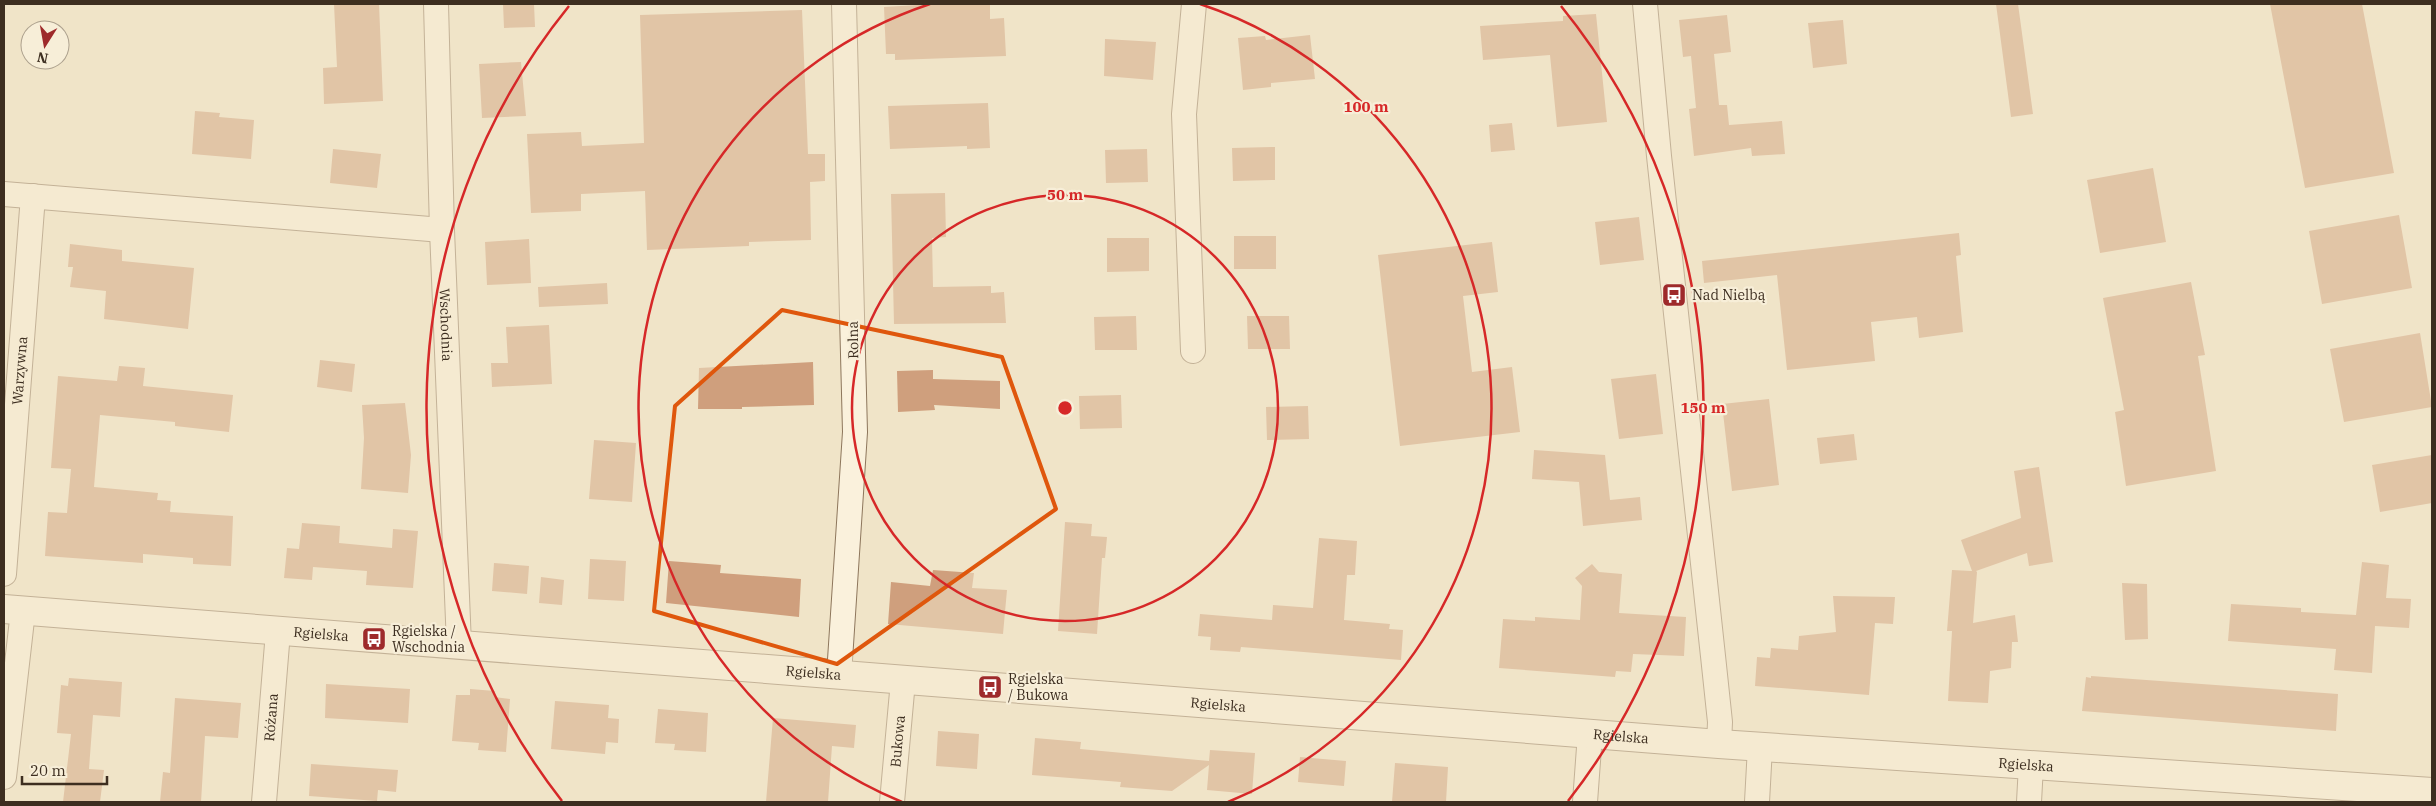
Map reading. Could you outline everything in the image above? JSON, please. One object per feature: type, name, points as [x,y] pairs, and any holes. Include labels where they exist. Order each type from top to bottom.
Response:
[{"type":"street","name":"Wschodnia","points":[[436,4],[442,230],[459,645]]},
{"type":"street","name":"Rolna","points":[[839,676],[855,432],[844,4]]},
{"type":"street","points":[[1193,351],[1184,114],[1194,4]]},
{"type":"street","points":[[1645,4],[1660,164],[1720,722],[1719,744]]},
{"type":"street","points":[[4,194],[442,230]]},
{"type":"street","name":"Warzywna","points":[[4,574],[33,196]]},
{"type":"street","points":[[4,777],[13,610]]},
{"type":"street","name":"Rgielska","points":[[13,610],[1719,744],[2432,792]]},
{"type":"street","name":"Różana","points":[[264,802],[278,632]]},
{"type":"street","name":"Bukowa","points":[[892,802],[902,681]]},
{"type":"street","points":[[1585,802],[1590,734]]},
{"type":"street","points":[[1757,802],[1760,747]]},
{"type":"street","points":[[2029,802],[2031,765]]},
{"type":"highlighted area","points":[[782,310],[1002,357],[1056,509],[837,664],[654,611],[675,406]]},
{"type":"building","points":[[334,4],[379,4],[383,101],[324,104],[323,68],[337,67]]},
{"type":"building","points":[[503,4],[534,4],[535,27],[504,28]]},
{"type":"building","points":[[934,4],[990,4],[990,19],[1004,18],[1006,56],[895,60],[895,54],[886,54],[884,7]]},
{"type":"building","points":[[1996,4],[2018,4],[2033,114],[2011,117]]},
{"type":"building","points":[[2270,4],[2362,4],[2394,173],[2305,188]]},
{"type":"building","points":[[802,10],[808,154],[825,154],[825,181],[810,182],[811,240],[749,242],[749,246],[647,250],[645,191],[581,194],[581,211],[531,213],[527,134],[581,132],[582,146],[644,143],[640,15]]},
{"type":"building","points":[[1596,14],[1607,122],[1557,127],[1550,55],[1483,60],[1480,26],[1563,21],[1563,16]]},
{"type":"building","points":[[1727,15],[1731,52],[1714,54],[1719,105],[1727,105],[1729,125],[1782,121],[1785,154],[1752,156],[1751,148],[1694,156],[1689,109],[1696,108],[1691,56],[1683,57],[1679,20]]},
{"type":"building","points":[[1843,20],[1847,64],[1813,68],[1808,23]]},
{"type":"building","points":[[1310,35],[1315,79],[1271,83],[1271,87],[1243,90],[1238,38],[1265,36],[1266,40]]},
{"type":"building","points":[[1105,39],[1156,42],[1153,80],[1104,76]]},
{"type":"building","points":[[521,62],[526,116],[482,118],[479,64]]},
{"type":"building","points":[[988,103],[990,148],[967,149],[967,146],[890,149],[888,106]]},
{"type":"building","points":[[195,111],[220,113],[219,117],[254,120],[251,159],[192,154]]},
{"type":"building","points":[[1512,123],[1515,150],[1491,152],[1489,125]]},
{"type":"building","points":[[1275,147],[1275,180],[1233,181],[1232,148]]},
{"type":"building","points":[[333,149],[381,154],[377,188],[330,183]]},
{"type":"building","points":[[1147,149],[1148,182],[1106,183],[1105,150]]},
{"type":"building","points":[[2153,168],[2166,242],[2100,253],[2087,180]]},
{"type":"building","points":[[945,193],[946,237],[932,238],[933,287],[991,286],[991,293],[1004,292],[1006,323],[894,324],[891,194]]},
{"type":"building","points":[[2399,215],[2412,288],[2322,304],[2309,231]]},
{"type":"building","points":[[1639,217],[1644,260],[1600,265],[1595,222]]},
{"type":"building","points":[[1959,233],[1961,255],[1956,256],[1963,332],[1919,338],[1917,317],[1871,322],[1875,361],[1787,370],[1777,275],[1704,283],[1702,261]]},
{"type":"building","points":[[1234,236],[1276,236],[1276,269],[1234,269]]},
{"type":"building","points":[[1107,238],[1149,238],[1149,271],[1107,272]]},
{"type":"building","points":[[529,239],[531,283],[487,285],[485,242]]},
{"type":"building","points":[[1492,242],[1498,292],[1463,296],[1472,372],[1512,367],[1520,432],[1400,446],[1378,255]]},
{"type":"building","points":[[70,244],[122,250],[122,261],[194,268],[188,329],[104,319],[106,291],[70,287],[73,267],[68,267]]},
{"type":"building","points":[[2191,282],[2205,355],[2198,356],[2216,471],[2126,486],[2115,412],[2124,410],[2103,298]]},
{"type":"building","points":[[607,283],[608,304],[539,307],[538,287]]},
{"type":"building","points":[[1136,316],[1137,350],[1095,350],[1094,317]]},
{"type":"building","points":[[1247,316],[1289,316],[1290,349],[1248,349]]},
{"type":"building","points":[[549,325],[552,384],[492,387],[491,363],[508,363],[506,327]]},
{"type":"building","points":[[2420,333],[2432,407],[2344,422],[2330,349]]},
{"type":"building","points":[[320,360],[355,364],[352,392],[317,387]]},
{"type":"building","points":[[813,362],[814,405],[742,407],[742,409],[698,409],[699,368]]},
{"type":"building","points":[[119,366],[145,368],[143,386],[233,395],[229,432],[175,426],[175,422],[100,415],[94,487],[158,493],[157,500],[171,501],[170,512],[233,516],[231,566],[193,564],[193,558],[143,554],[143,563],[45,556],[48,512],[67,513],[71,469],[51,468],[58,376],[117,381]]},
{"type":"building","points":[[933,370],[933,379],[1000,381],[1000,409],[934,405],[935,410],[898,412],[897,371]]},
{"type":"building","points":[[1656,374],[1663,434],[1619,439],[1611,379]]},
{"type":"building","points":[[1121,395],[1122,428],[1080,429],[1079,396]]},
{"type":"building","points":[[1769,399],[1779,485],[1732,491],[1722,404]]},
{"type":"building","points":[[405,403],[411,455],[408,493],[361,489],[364,438],[362,405]]},
{"type":"building","points":[[1308,406],[1309,439],[1267,440],[1266,407]]},
{"type":"building","points":[[1854,434],[1857,460],[1820,464],[1817,438]]},
{"type":"building","points":[[594,440],[636,443],[632,502],[589,499]]},
{"type":"building","points":[[1534,450],[1605,455],[1610,500],[1640,497],[1642,520],[1583,526],[1579,482],[1532,479]]},
{"type":"building","points":[[2432,455],[2432,503],[2380,512],[2372,465]]},
{"type":"building","points":[[2039,467],[2053,562],[2029,566],[2027,553],[1976,571],[1973,623],[2015,615],[2018,642],[2012,642],[2011,668],[1990,671],[1988,703],[1948,701],[1952,631],[1947,631],[1952,570],[1972,571],[1961,540],[2021,518],[2014,471]]},
{"type":"building","points":[[1065,522],[1092,524],[1091,536],[1107,537],[1105,558],[1102,558],[1097,634],[1058,631]]},
{"type":"building","points":[[302,523],[340,526],[339,543],[392,548],[393,529],[418,531],[413,588],[366,585],[367,571],[313,567],[312,580],[284,578],[287,548],[299,549]]},
{"type":"building","points":[[1319,538],[1357,541],[1355,575],[1347,575],[1344,620],[1390,624],[1389,629],[1403,630],[1401,660],[1241,647],[1240,652],[1210,650],[1211,637],[1198,636],[1200,614],[1272,620],[1273,605],[1313,608]]},
{"type":"building","points":[[590,559],[626,561],[624,601],[588,599]]},
{"type":"building","points":[[669,561],[721,565],[720,573],[801,579],[799,617],[666,603]]},
{"type":"building","points":[[2362,562],[2389,565],[2386,598],[2411,599],[2409,628],[2375,626],[2372,673],[2334,670],[2336,649],[2228,641],[2231,604],[2301,608],[2301,612],[2356,615]]},
{"type":"building","points":[[494,563],[529,566],[527,594],[492,591]]},
{"type":"building","points":[[1592,564],[1599,572],[1622,574],[1619,613],[1686,617],[1684,656],[1633,654],[1631,672],[1616,671],[1615,677],[1499,668],[1503,619],[1535,621],[1535,617],[1580,620],[1582,586],[1575,578]]},
{"type":"building","points":[[933,570],[974,573],[972,588],[1007,590],[1003,634],[888,624],[891,582],[930,586]]},
{"type":"building","points":[[541,577],[564,580],[562,605],[539,603]]},
{"type":"building","points":[[2122,583],[2147,584],[2148,639],[2125,640]]},
{"type":"building","points":[[1833,596],[1895,597],[1893,624],[1875,623],[1869,695],[1755,686],[1757,657],[1770,658],[1771,648],[1798,650],[1799,636],[1836,632]]},
{"type":"building","points":[[2091,676],[2338,694],[2336,731],[2082,711],[2086,677],[2091,678]]},
{"type":"building","points":[[69,678],[122,682],[120,717],[93,715],[89,769],[104,770],[100,802],[63,802],[71,734],[57,733],[61,685],[68,686]]},
{"type":"building","points":[[326,684],[410,689],[408,723],[325,718]]},
{"type":"building","points":[[470,689],[495,691],[494,697],[510,699],[506,752],[478,750],[479,743],[452,741],[456,695],[470,695]]},
{"type":"building","points":[[175,698],[241,703],[238,738],[205,736],[201,802],[160,802],[163,772],[170,773]]},
{"type":"building","points":[[555,701],[609,705],[608,718],[619,719],[618,743],[606,742],[605,754],[551,749]]},
{"type":"building","points":[[658,709],[708,713],[706,752],[674,750],[675,744],[655,743]]},
{"type":"building","points":[[773,718],[856,725],[854,748],[832,746],[828,802],[766,802]]},
{"type":"building","points":[[938,731],[979,734],[977,769],[936,766]]},
{"type":"building","points":[[1035,738],[1081,742],[1080,749],[1209,761],[1210,750],[1255,753],[1252,794],[1207,790],[1209,765],[1172,791],[1120,787],[1121,782],[1032,775]]},
{"type":"building","points":[[1300,757],[1346,761],[1344,786],[1298,782]]},
{"type":"building","points":[[1395,763],[1448,767],[1446,802],[1392,802]]},
{"type":"building","points":[[311,764],[398,770],[396,792],[378,790],[377,801],[309,796]]},
{"type":"place","name":"Nad Nielbą","points":[[1674,295]]},
{"type":"place","name":"Rgielska / Wschodnia","points":[[374,639]]},
{"type":"place","name":"Rgielska / Bukowa","points":[[990,687]]}]
